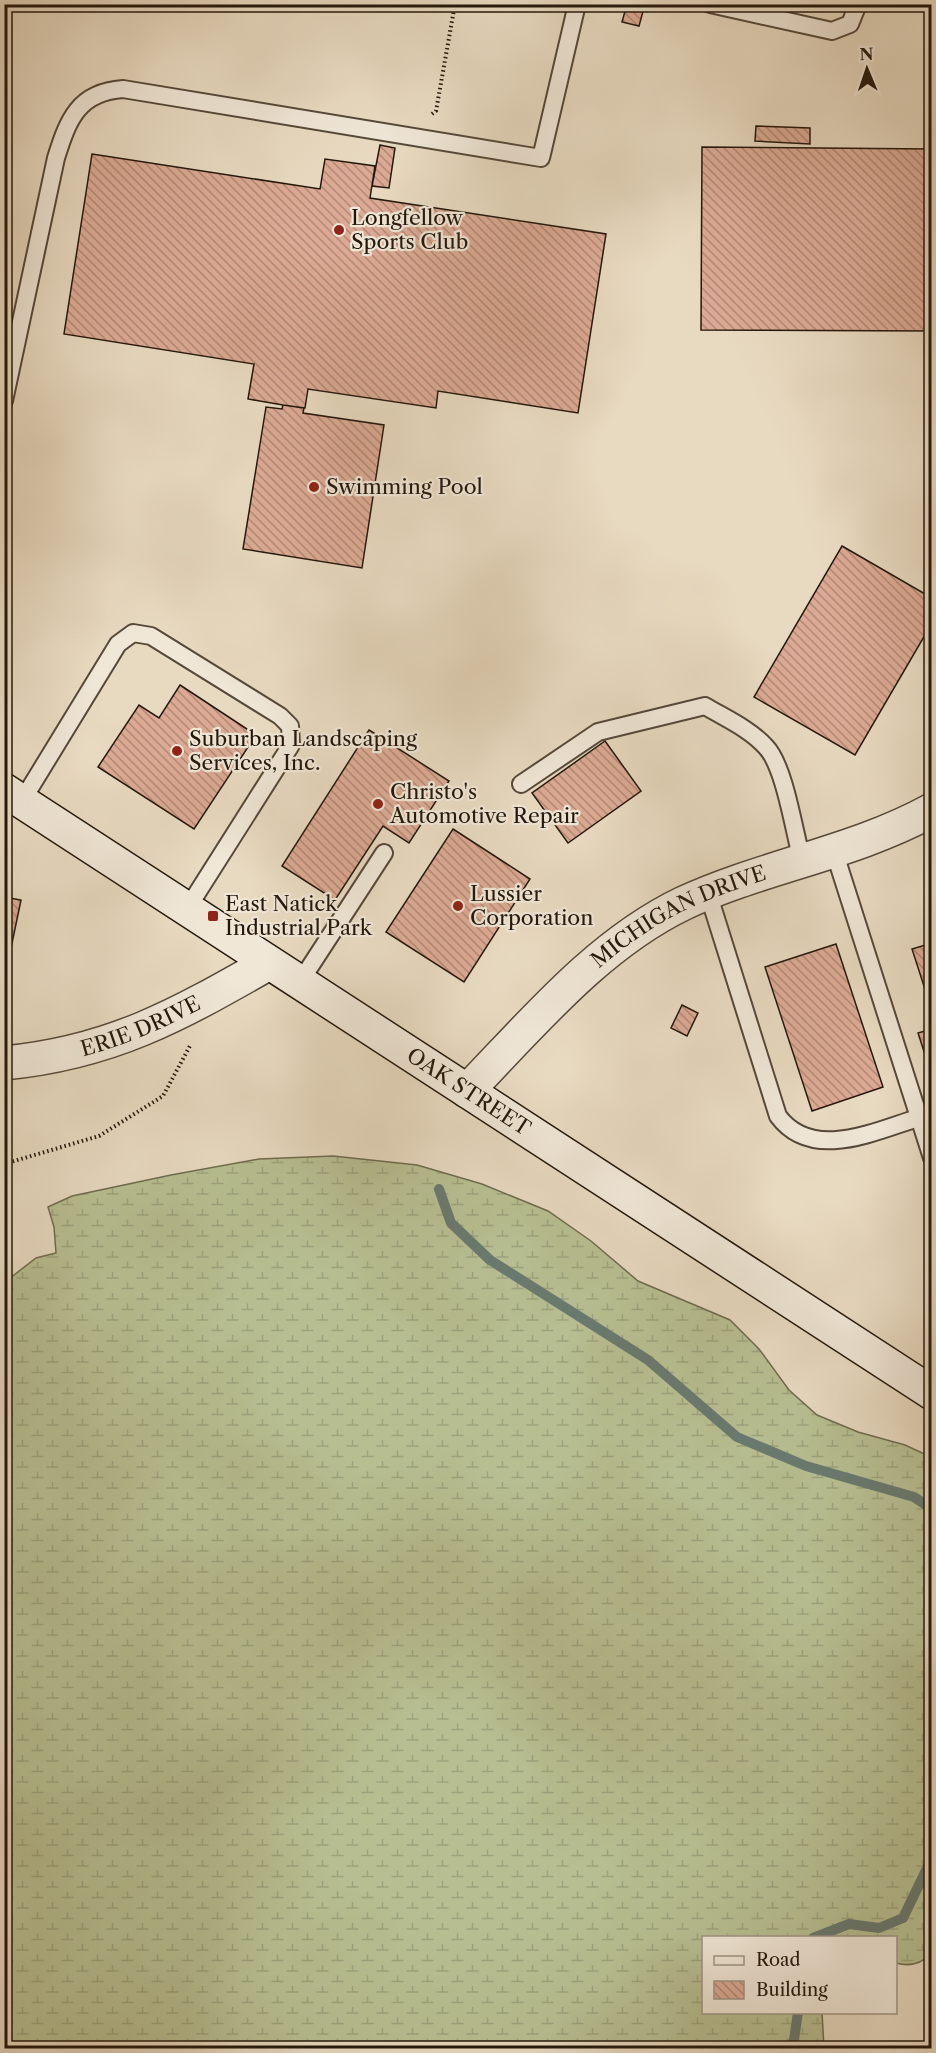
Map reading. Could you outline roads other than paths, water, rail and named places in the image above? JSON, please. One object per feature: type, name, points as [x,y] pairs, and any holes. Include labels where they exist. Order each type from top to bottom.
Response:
[{"type":"main road","name":"OAK STREET","points":[[9,793],[932,1393]]},
{"type":"main road","name":"MICHIGAN DRIVE","points":[[467,1091],[568,988],[612,949],[661,915],[708,893],[896,830],[932,810]]},
{"type":"main road","name":"ERIE DRIVE","points":[[4,1063],[49,1057],[110,1043],[164,1021],[269,963]]},
{"type":"lane","points":[[4,401],[56,158],[66,126],[83,103],[103,91],[123,89],[541,158],[577,4]]},
{"type":"lane","points":[[710,4],[832,31],[850,24],[858,4]]},
{"type":"lane","points":[[9,793],[118,644],[133,633],[152,636],[280,716],[290,726],[291,745],[187,909]]},
{"type":"lane","points":[[521,784],[598,732],[705,706],[753,735],[770,750],[779,771],[802,860]]},
{"type":"lane","points":[[834,851],[932,1158]]},
{"type":"lane","points":[[300,982],[384,853]]},
{"type":"lane","points":[[708,893],[778,1116],[784,1124],[812,1139],[841,1141],[918,1118]]},
{"type":"waterway","points":[[439,1189],[451,1223],[490,1260],[648,1360],[737,1437],[806,1466],[914,1497],[932,1509]]},
{"type":"waterway","points":[[818,1936],[849,1924],[879,1928],[903,1918],[930,1862],[932,1853]]},
{"type":"waterway","points":[[789,2048],[794,2040],[798,2014]]},
{"type":"place","name":"Longfellow Sports Club","points":[[339,230]]},
{"type":"place","name":"Swimming Pool","points":[[314,487]]},
{"type":"place","name":"Suburban Landscaping Services, Inc.","points":[[177,751]]},
{"type":"place","name":"Christo's Automotive Repair","points":[[378,804]]},
{"type":"place","name":"Lussier Corporation","points":[[458,906]]},
{"type":"place","name":"East Natick Industrial Park","points":[[213,916]]}]
